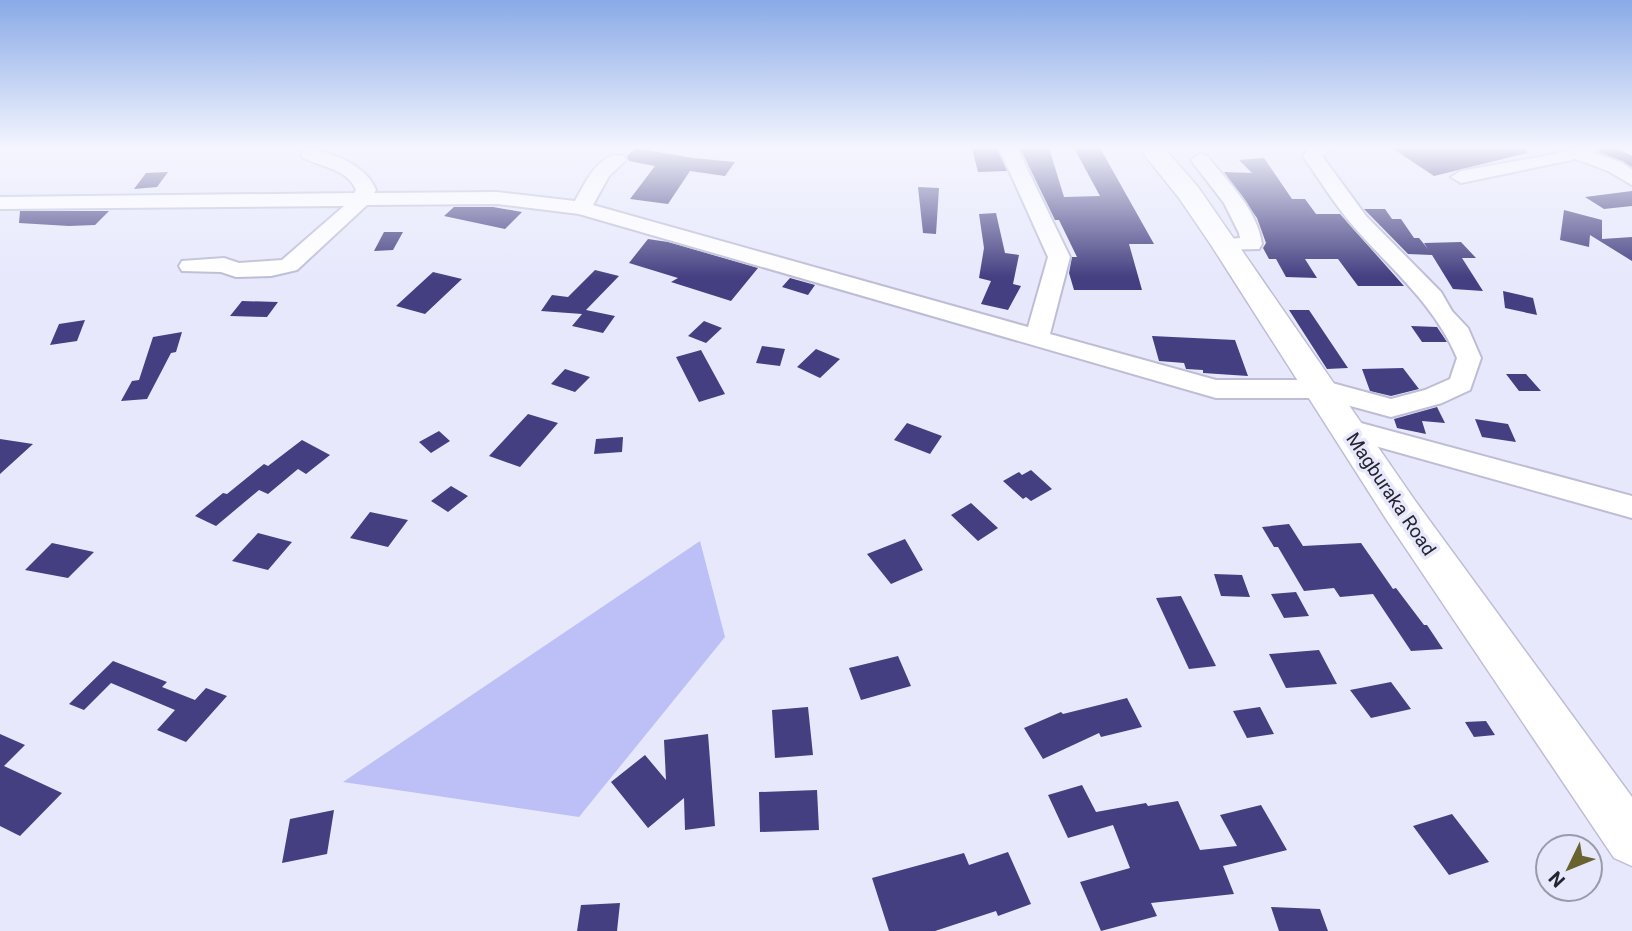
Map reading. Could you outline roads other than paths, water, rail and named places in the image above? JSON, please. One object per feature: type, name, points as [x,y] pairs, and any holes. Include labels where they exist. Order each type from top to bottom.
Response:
[{"type":"main road","name":"Magburaka Road","points":[[1188,191],[1346,428],[1632,840]]},
{"type":"street","points":[[190,266],[224,265],[236,270],[271,270],[289,265],[362,198],[365,191]]},
{"type":"street","points":[[581,208],[590,191]]},
{"type":"street","points":[[1029,191],[1059,257],[1037,337]]},
{"type":"street","points":[[1225,191],[1237,207],[1250,233],[1251,244],[1225,245]]},
{"type":"street","points":[[0,203],[497,198],[581,208],[1216,389],[1321,389],[1391,408],[1433,397],[1461,384],[1469,358],[1456,328],[1442,315],[1433,298],[1359,220],[1338,191]]},
{"type":"street","points":[[1346,428],[1632,507]]}]
